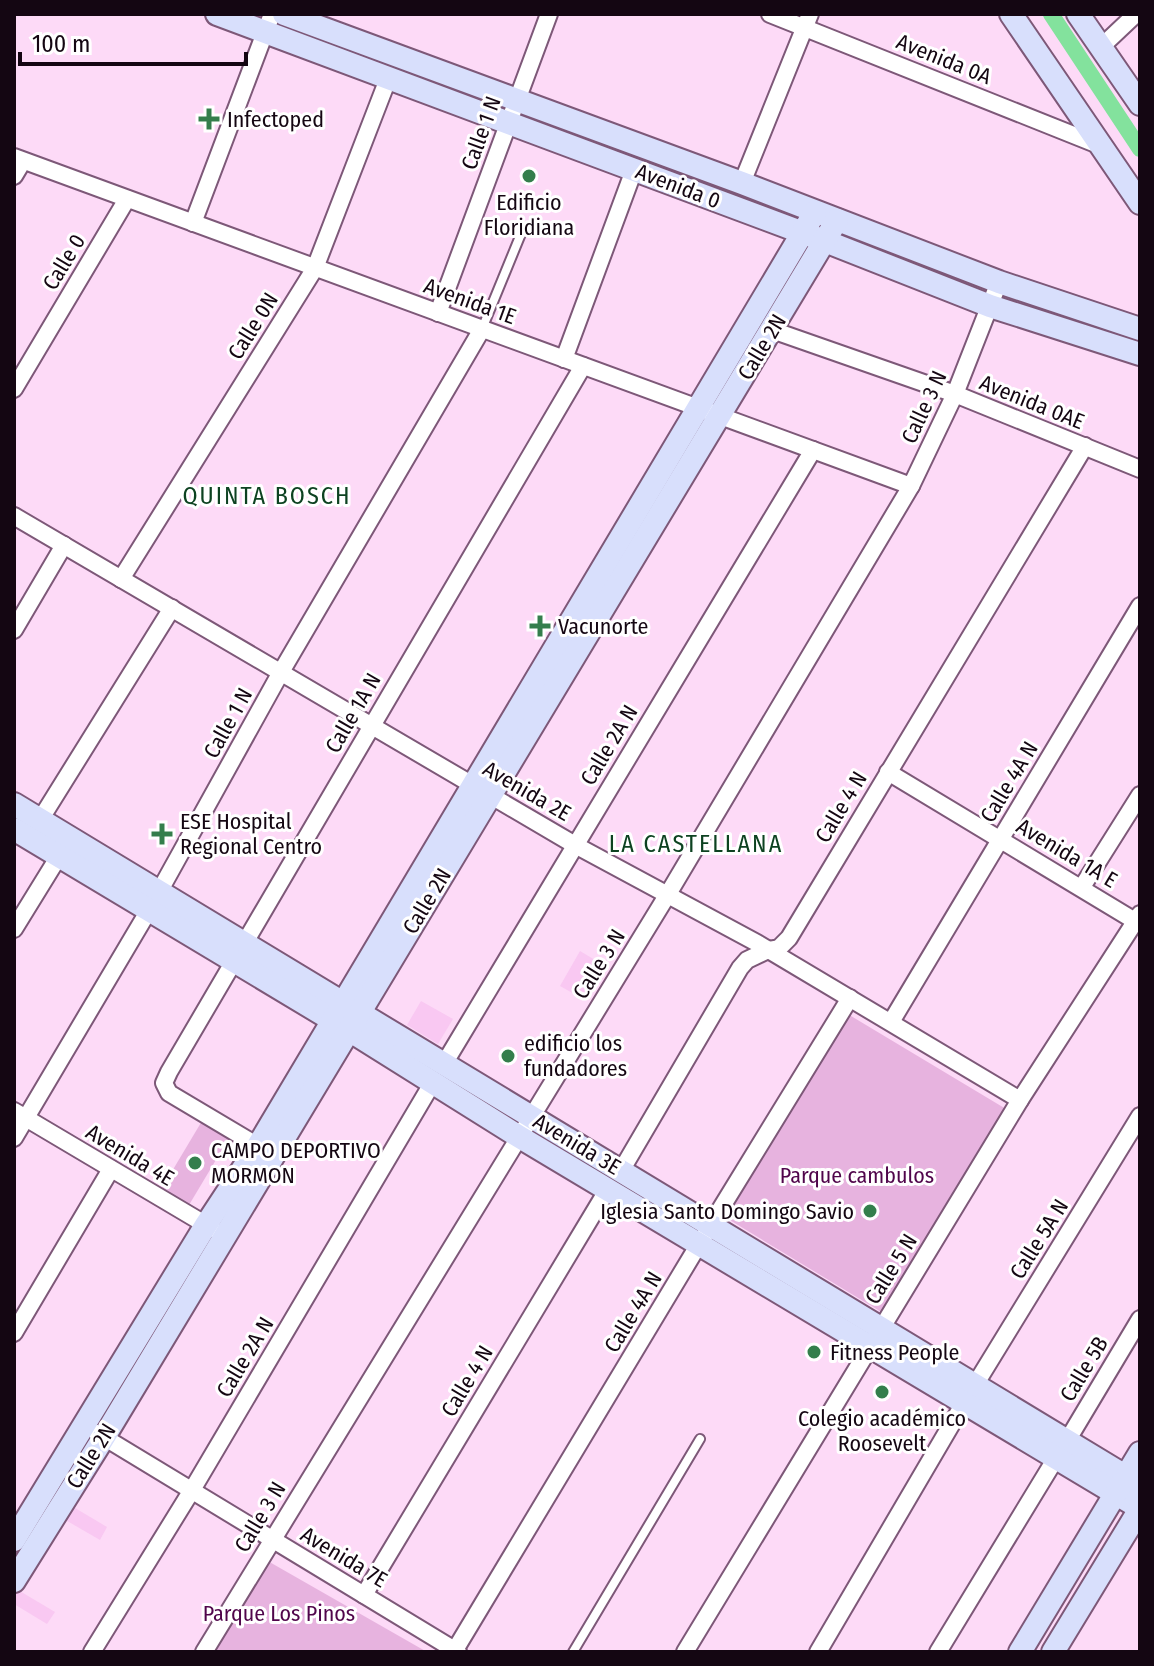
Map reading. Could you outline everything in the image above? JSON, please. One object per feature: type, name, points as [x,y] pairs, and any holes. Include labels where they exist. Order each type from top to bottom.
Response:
[{"type":"street","name":"Avenida 0","points":[[217,14],[269,24],[388,79],[804,233],[990,306],[1140,354]]},
{"type":"street","name":"Avenida 0","points":[[284,14],[742,183],[999,282],[1140,329]]},
{"type":"street","name":"Calle 1 N","points":[[438,313],[549,14]]},
{"type":"street","name":"Avenida 0A","points":[[770,14],[808,20],[1101,146]]},
{"type":"street","points":[[1011,14],[1140,203]]},
{"type":"street","points":[[1078,14],[1140,104]]},
{"type":"street","points":[[1101,47],[1136,14]]},
{"type":"street","points":[[742,183],[808,20]]},
{"type":"street","points":[[193,223],[269,24]]},
{"type":"street","name":"Calle 0N","points":[[121,579],[315,268],[388,79]]},
{"type":"street","points":[[14,176],[18,159]]},
{"type":"street","name":"Avenida 1E","points":[[18,159],[911,486]]},
{"type":"street","points":[[564,359],[634,170]]},
{"type":"street","name":"Calle 0","points":[[14,389],[127,199]]},
{"type":"street","name":"Calle 2N","points":[[14,1581],[94,1432],[709,412],[815,212]]},
{"type":"street","name":"Calle 2N","points":[[709,412],[772,330],[837,220]]},
{"type":"street","name":"Calle 3 N","points":[[204,1652],[668,894],[911,486],[955,394],[999,282]]},
{"type":"street","name":"Calle 1 N","points":[[14,1138],[20,1115],[154,901],[281,672],[482,329]]},
{"type":"street","name":"Avenida 0AE","points":[[772,330],[955,394],[1140,469]]},
{"type":"street","name":"Calle 1A N","points":[[258,1146],[169,1093],[164,1083],[583,366]]},
{"type":"street","name":"Calle 4 N","points":[[364,1595],[740,968],[747,960],[779,948],[789,938],[1085,446]]},
{"type":"street","name":"Calle 2A N","points":[[92,1652],[192,1490],[438,1073],[813,450]]},
{"type":"street","name":"Avenida 2E","points":[[14,516],[575,845],[768,950],[1020,1100]]},
{"type":"street","points":[[14,630],[64,545]]},
{"type":"street","name":"Calle 4A N","points":[[891,1022],[1140,606]]},
{"type":"street","points":[[40,820],[172,608]]},
{"type":"street","name":"Avenida 1A E","points":[[888,772],[1138,920]]},
{"type":"street","points":[[1082,887],[1140,795]]},
{"type":"street","name":"Avenida 3E","points":[[14,804],[154,901],[1061,1449],[1127,1485],[1140,1509]]},
{"type":"street","name":"Avenida 3E","points":[[14,829],[59,856],[154,901]]},
{"type":"street","points":[[14,929],[59,856]]},
{"type":"street","name":"Calle 5 N","points":[[685,1652],[1020,1100],[1138,920]]},
{"type":"street","name":"Calle 4A N","points":[[457,1651],[850,998]]},
{"type":"street","name":"Calle 2N","points":[[215,1231],[258,1146],[346,1016]]},
{"type":"street","name":"Avenida 4E","points":[[20,1115],[215,1231]]},
{"type":"street","name":"Calle 5A N","points":[[818,1652],[970,1394],[1140,1116]]},
{"type":"street","points":[[14,1333],[111,1169]]},
{"type":"street","name":"Avenida 3E","points":[[705,1235],[780,1267],[875,1337]]},
{"type":"street","name":"Calle 5B","points":[[938,1652],[1140,1319]]},
{"type":"street","name":"Calle 2N","points":[[14,1540],[94,1432]]},
{"type":"street","name":"Avenida 7E","points":[[94,1432],[457,1651]]},
{"type":"street","points":[[1020,1652],[1127,1485],[1140,1453]]},
{"type":"street","points":[[1053,1652],[1140,1509]]},
{"type":"lane","points":[[482,329],[523,229]]},
{"type":"lane","points":[[573,1652],[700,1439]]},
{"type":"shaded area","points":[[580,951],[605,966],[585,1000],[560,986]]},
{"type":"shaded area","points":[[421,1001],[453,1019],[438,1044],[407,1025]]},
{"type":"shaded area","points":[[70,1505],[107,1527],[100,1540],[62,1518]]},
{"type":"shaded area","points":[[18,1590],[55,1612],[47,1624],[14,1604]]},
{"type":"green space","name":"Parque cambulos","points":[[846,1013],[1006,1109],[883,1313],[723,1216]]},
{"type":"green space","name":"CAMPO DEPORTIVO MORMON","points":[[202,1121],[229,1138],[189,1205],[162,1188]]},
{"type":"green space","name":"Parque Los Pinos","points":[[266,1560],[427,1652],[211,1652]]},
{"type":"waterway","points":[[1051,14],[1140,149]]},
{"type":"place","name":"Infectoped","points":[[209,119]]},
{"type":"place","name":"Edificio Floridiana","points":[[529,176]]},
{"type":"place","name":"Vacunorte","points":[[540,626]]},
{"type":"place","name":"ESE Hospital Regional Centro","points":[[162,834]]},
{"type":"place","name":"edificio los fundadores","points":[[508,1056]]},
{"type":"place","name":"CAMPO DEPORTIVO MORMON","points":[[195,1163]]},
{"type":"place","name":"Iglesia Santo Domingo Savio","points":[[870,1211]]},
{"type":"place","name":"Fitness People","points":[[814,1352]]},
{"type":"place","name":"Colegio académico Roosevelt","points":[[882,1392]]},
{"type":"district","name":"QUINTA BOSCH","points":[[267,496]]},
{"type":"district","name":"LA CASTELLANA","points":[[696,844]]}]
